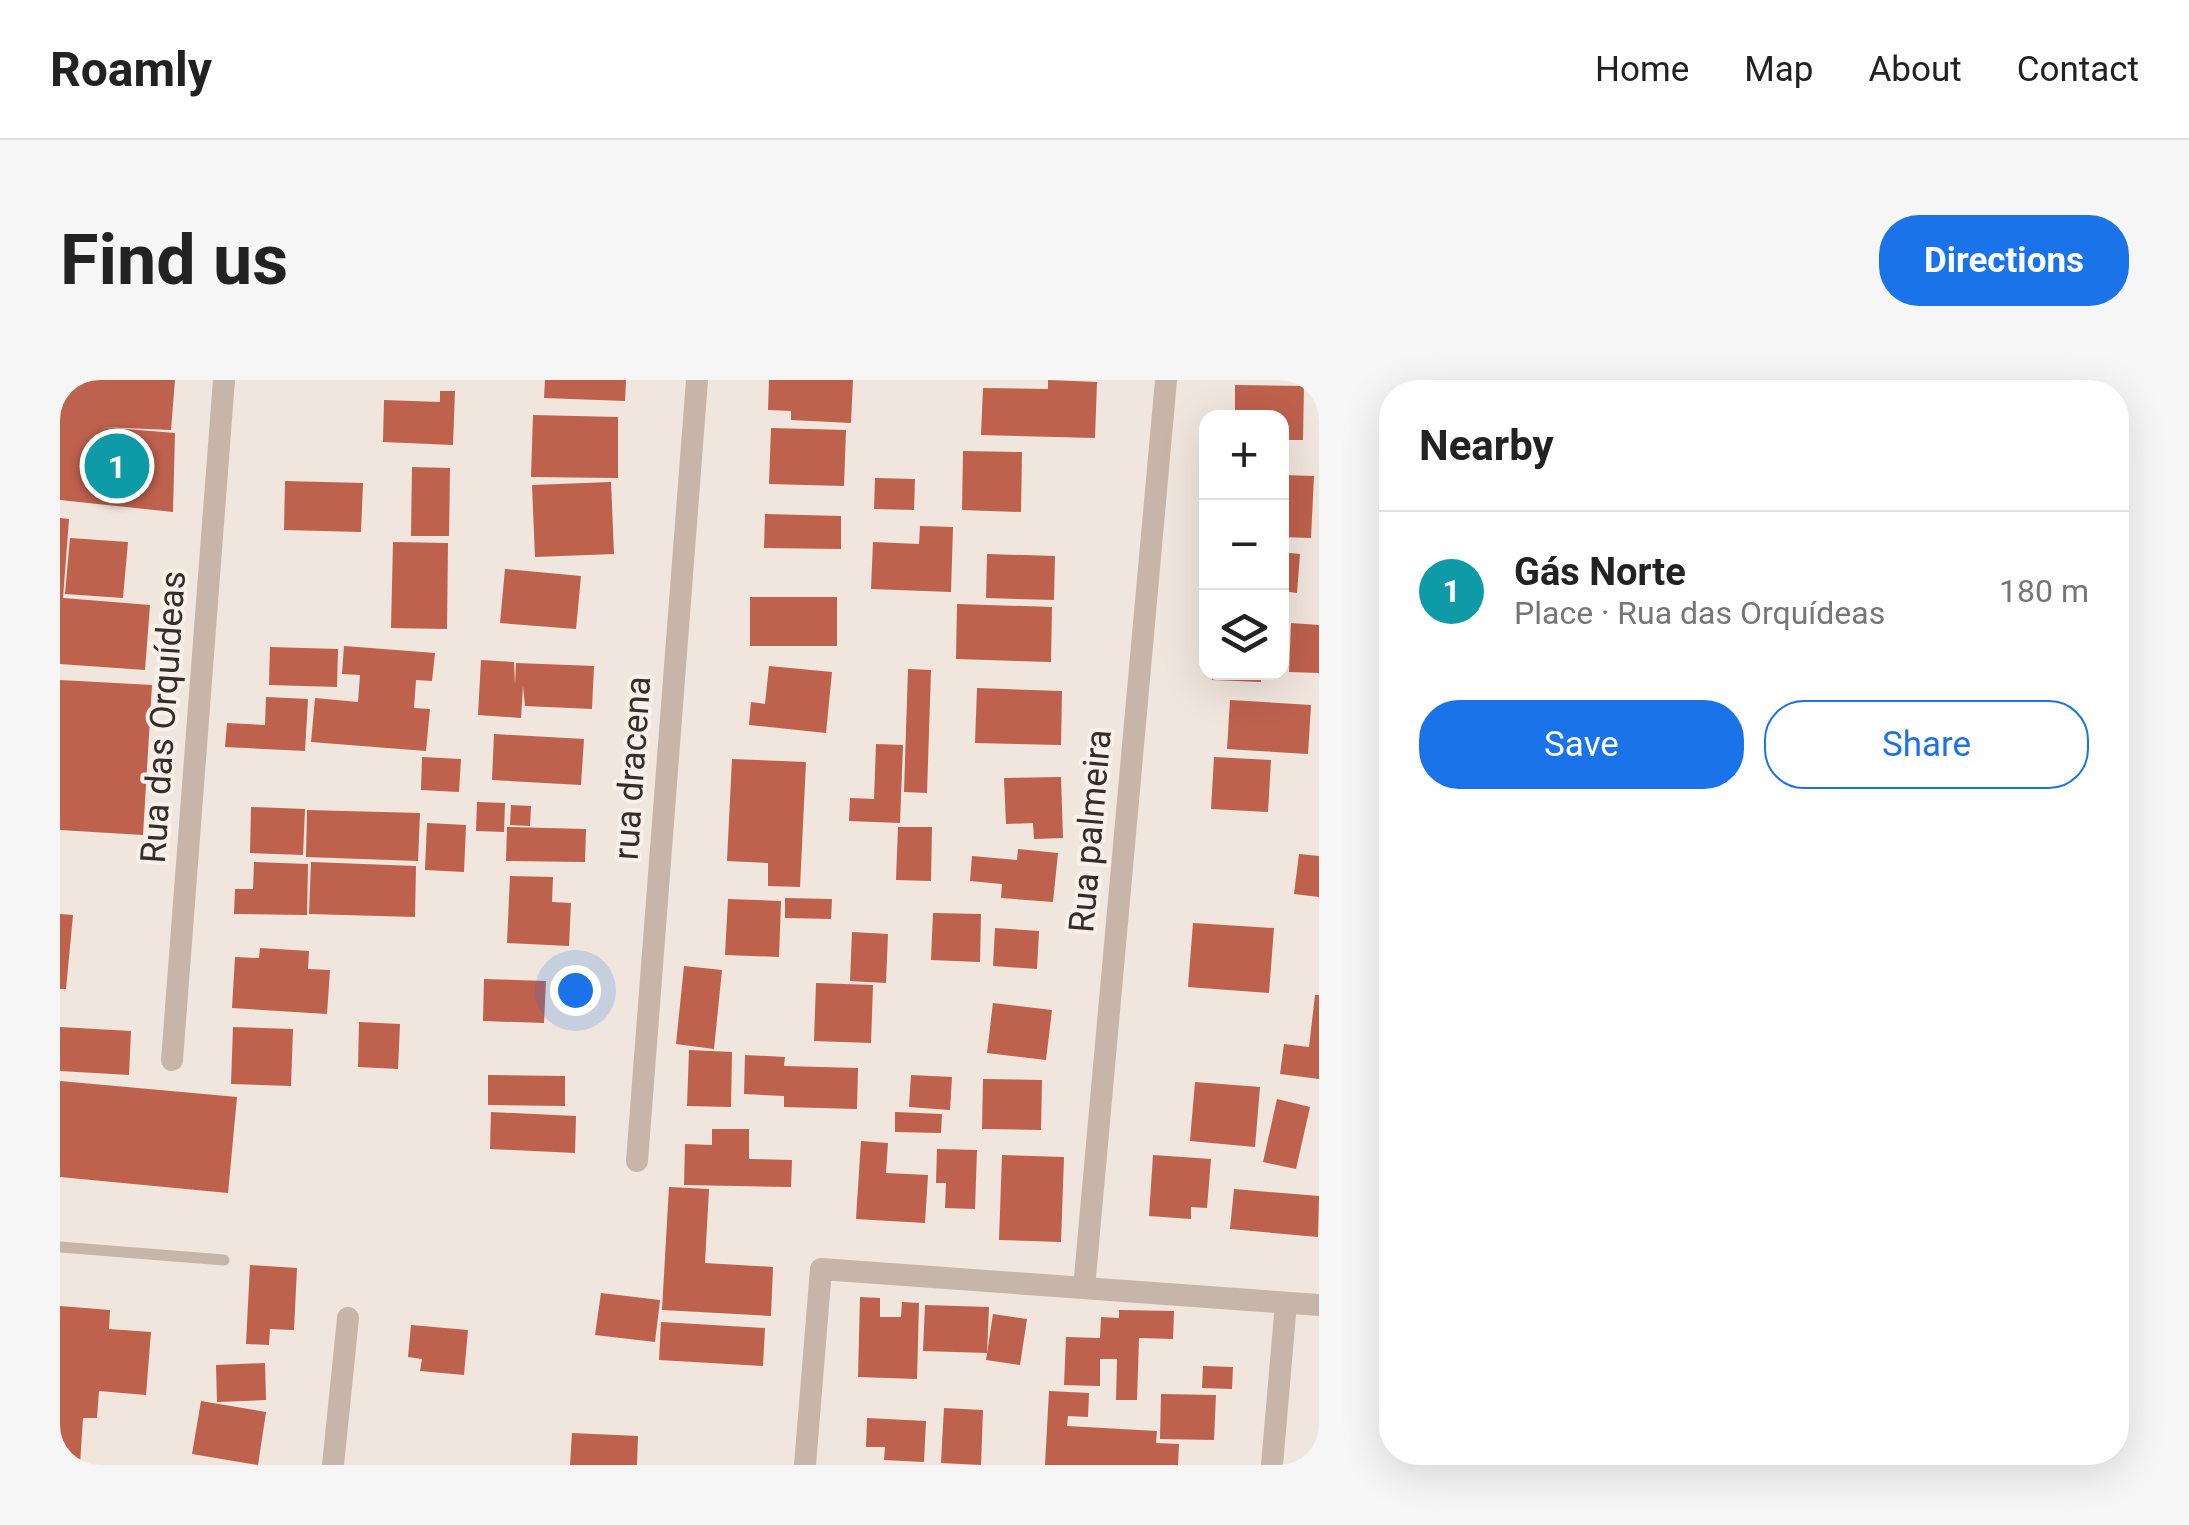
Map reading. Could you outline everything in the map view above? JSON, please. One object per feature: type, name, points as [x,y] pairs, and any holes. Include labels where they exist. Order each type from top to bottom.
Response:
[{"type":"street","name":"Rua das Orquídeas","points":[[172,1060],[224,380]]},
{"type":"street","name":"rua dracena","points":[[636,1162],[696,380]]},
{"type":"street","name":"Rua palmeira","points":[[1084,1288],[1166,380]]},
{"type":"street","points":[[805,1465],[821,1268],[1319,1306]]},
{"type":"street","points":[[1272,1465],[1286,1303]]},
{"type":"street","points":[[333,1465],[348,1318]]},
{"type":"lane","points":[[60,1247],[224,1260]]},
{"type":"building","points":[[60,380],[175,380],[171,430],[102,427],[175,433],[173,512],[60,500]]},
{"type":"building","points":[[545,380],[626,380],[625,401],[544,398]]},
{"type":"building","points":[[769,380],[853,380],[851,423],[791,420],[791,411],[768,410]]},
{"type":"building","points":[[1048,380],[1097,382],[1095,438],[981,435],[983,388],[1048,389]]},
{"type":"building","points":[[1235,385],[1304,386],[1303,440],[1289,440],[1289,410],[1235,410]]},
{"type":"building","points":[[440,391],[455,391],[453,445],[383,442],[384,400],[440,402]]},
{"type":"building","points":[[533,415],[618,417],[618,478],[531,477]]},
{"type":"building","points":[[771,428],[846,430],[844,486],[769,484]]},
{"type":"building","points":[[963,451],[1022,452],[1021,512],[962,510]]},
{"type":"building","points":[[412,467],[450,468],[449,536],[411,536]]},
{"type":"building","points":[[1289,475],[1314,476],[1311,538],[1289,537]]},
{"type":"building","points":[[875,478],[915,479],[914,510],[874,509]]},
{"type":"building","points":[[285,481],[363,483],[361,532],[284,530]]},
{"type":"building","points":[[611,482],[614,554],[535,557],[532,485]]},
{"type":"building","points":[[765,514],[841,516],[841,549],[764,548]]},
{"type":"building","points":[[60,518],[69,519],[63,598],[150,605],[145,670],[60,664]]},
{"type":"building","points":[[920,526],[953,527],[951,592],[871,589],[873,542],[919,544]]},
{"type":"building","points":[[70,538],[128,542],[123,598],[65,594]]},
{"type":"building","points":[[393,542],[448,543],[447,629],[391,628]]},
{"type":"building","points":[[1289,553],[1300,554],[1297,593],[1289,592]]},
{"type":"building","points":[[987,554],[1055,556],[1054,600],[986,598]]},
{"type":"building","points":[[505,569],[581,576],[576,629],[500,623]]},
{"type":"building","points":[[750,597],[837,597],[837,646],[750,646]]},
{"type":"building","points":[[957,604],[1052,607],[1051,662],[956,659]]},
{"type":"building","points":[[1291,623],[1319,625],[1319,673],[1289,672]]},
{"type":"building","points":[[344,646],[435,653],[432,681],[416,680],[414,708],[430,709],[426,751],[311,742],[315,698],[358,702],[360,675],[342,674]]},
{"type":"building","points":[[270,647],[338,649],[337,687],[269,685]]},
{"type":"building","points":[[481,660],[514,662],[515,685],[516,663],[594,666],[592,709],[525,706],[523,686],[521,718],[478,715]]},
{"type":"building","points":[[769,666],[832,672],[826,733],[749,725],[751,702],[765,704]]},
{"type":"building","points":[[908,669],[931,670],[927,793],[904,792]]},
{"type":"building","points":[[60,680],[152,685],[143,835],[60,830]]},
{"type":"building","points":[[977,688],[1062,691],[1061,745],[975,743]]},
{"type":"building","points":[[266,697],[308,699],[305,751],[225,747],[227,723],[265,725]]},
{"type":"building","points":[[1230,700],[1311,705],[1308,754],[1227,749]]},
{"type":"building","points":[[494,734],[584,739],[581,785],[492,780]]},
{"type":"building","points":[[876,744],[903,745],[900,823],[849,821],[850,798],[874,799]]},
{"type":"building","points":[[422,757],[461,759],[459,792],[421,790]]},
{"type":"building","points":[[1214,757],[1271,760],[1268,812],[1211,809]]},
{"type":"building","points":[[732,759],[806,762],[800,887],[768,886],[768,863],[727,861]]},
{"type":"building","points":[[1061,777],[1063,838],[1034,839],[1033,823],[1006,824],[1004,778]]},
{"type":"building","points":[[477,802],[505,803],[504,832],[476,831]]},
{"type":"building","points":[[511,805],[531,806],[530,826],[510,825]]},
{"type":"building","points":[[251,807],[305,809],[303,855],[250,853]]},
{"type":"building","points":[[307,810],[420,813],[418,861],[306,857]]},
{"type":"building","points":[[427,823],[466,825],[464,872],[425,870]]},
{"type":"building","points":[[507,827],[586,829],[585,862],[506,861]]},
{"type":"building","points":[[898,827],[932,827],[931,881],[896,880]]},
{"type":"building","points":[[1018,849],[1058,853],[1053,902],[1001,898],[1002,884],[970,881],[972,856],[1017,860]]},
{"type":"building","points":[[1299,854],[1319,856],[1319,897],[1294,894]]},
{"type":"building","points":[[254,862],[308,864],[307,915],[234,914],[235,889],[253,889]]},
{"type":"building","points":[[311,862],[416,866],[415,917],[309,914]]},
{"type":"building","points":[[510,876],[553,877],[552,902],[571,903],[569,946],[507,943]]},
{"type":"building","points":[[785,898],[832,899],[831,919],[785,918]]},
{"type":"building","points":[[728,899],[781,901],[779,957],[725,955]]},
{"type":"building","points":[[933,913],[981,914],[980,962],[931,960]]},
{"type":"building","points":[[60,914],[73,915],[66,989],[60,989]]},
{"type":"building","points":[[1193,923],[1274,928],[1269,993],[1188,987]]},
{"type":"building","points":[[995,928],[1039,931],[1037,969],[993,966]]},
{"type":"building","points":[[852,932],[888,934],[886,983],[850,981]]},
{"type":"building","points":[[260,948],[309,951],[308,969],[330,970],[327,1014],[232,1008],[235,957],[259,958]]},
{"type":"building","points":[[684,966],[722,970],[714,1049],[676,1044]]},
{"type":"building","points":[[484,979],[546,981],[544,1023],[483,1021]]},
{"type":"building","points":[[816,983],[873,985],[871,1043],[814,1041]]},
{"type":"building","points":[[1315,995],[1319,995],[1319,1079],[1280,1074],[1284,1044],[1309,1047]]},
{"type":"building","points":[[993,1003],[1052,1010],[1046,1060],[987,1053]]},
{"type":"building","points":[[359,1022],[400,1024],[398,1069],[358,1067]]},
{"type":"building","points":[[60,1027],[131,1031],[129,1075],[60,1071]]},
{"type":"building","points":[[233,1027],[293,1029],[291,1086],[231,1084]]},
{"type":"building","points":[[689,1050],[732,1052],[731,1107],[687,1106]]},
{"type":"building","points":[[745,1055],[785,1057],[784,1066],[858,1068],[857,1109],[784,1107],[784,1096],[744,1094]]},
{"type":"building","points":[[488,1075],[565,1076],[565,1106],[488,1105]]},
{"type":"building","points":[[911,1075],[952,1077],[950,1110],[909,1107]]},
{"type":"building","points":[[983,1079],[1042,1080],[1041,1130],[982,1129]]},
{"type":"building","points":[[60,1081],[237,1097],[228,1193],[60,1177]]},
{"type":"building","points":[[1195,1082],[1260,1087],[1255,1147],[1190,1141]]},
{"type":"building","points":[[1277,1099],[1310,1107],[1296,1169],[1263,1162]]},
{"type":"building","points":[[491,1112],[576,1116],[575,1153],[490,1149]]},
{"type":"building","points":[[895,1112],[942,1114],[941,1133],[895,1132]]},
{"type":"building","points":[[712,1129],[749,1129],[749,1159],[792,1160],[791,1187],[684,1185],[685,1144],[712,1145]]},
{"type":"building","points":[[861,1141],[888,1143],[886,1173],[928,1175],[925,1223],[856,1219]]},
{"type":"building","points":[[937,1149],[977,1150],[975,1209],[945,1208],[946,1183],[936,1183]]},
{"type":"building","points":[[1002,1155],[1064,1157],[1061,1242],[999,1240]]},
{"type":"building","points":[[1153,1155],[1211,1159],[1207,1208],[1191,1207],[1191,1219],[1149,1216]]},
{"type":"building","points":[[669,1187],[709,1189],[705,1263],[773,1267],[771,1316],[662,1310]]},
{"type":"building","points":[[1234,1189],[1319,1196],[1318,1237],[1230,1229]]},
{"type":"building","points":[[250,1265],[297,1268],[294,1330],[270,1329],[269,1345],[246,1344]]},
{"type":"building","points":[[601,1293],[660,1300],[655,1342],[595,1335]]},
{"type":"building","points":[[860,1297],[880,1298],[880,1317],[901,1317],[902,1302],[919,1303],[917,1379],[858,1377]]},
{"type":"building","points":[[925,1305],[989,1307],[987,1353],[923,1351]]},
{"type":"building","points":[[60,1306],[110,1310],[109,1329],[151,1332],[146,1395],[99,1391],[97,1418],[83,1418],[80,1465],[60,1465]]},
{"type":"building","points":[[1119,1310],[1174,1311],[1173,1339],[1139,1338],[1137,1400],[1116,1400],[1117,1359],[1100,1359],[1100,1386],[1064,1385],[1066,1337],[1100,1338],[1101,1317],[1119,1318]]},
{"type":"building","points":[[993,1314],[1027,1319],[1020,1365],[986,1360]]},
{"type":"building","points":[[661,1322],[765,1328],[763,1366],[659,1360]]},
{"type":"building","points":[[411,1325],[468,1330],[464,1375],[420,1371],[422,1359],[408,1357]]},
{"type":"building","points":[[265,1363],[266,1400],[217,1402],[216,1365]]},
{"type":"building","points":[[1203,1366],[1233,1367],[1232,1389],[1202,1388]]},
{"type":"building","points":[[1049,1391],[1089,1393],[1088,1417],[1068,1416],[1067,1426],[1157,1431],[1156,1443],[1179,1444],[1178,1465],[1045,1465]]},
{"type":"building","points":[[1161,1394],[1216,1395],[1214,1440],[1160,1439]]},
{"type":"building","points":[[201,1401],[266,1412],[258,1465],[192,1454]]},
{"type":"building","points":[[944,1408],[983,1410],[981,1465],[941,1463]]},
{"type":"building","points":[[867,1418],[926,1421],[924,1462],[884,1460],[885,1447],[866,1447]]},
{"type":"building","points":[[572,1433],[638,1436],[637,1465],[570,1465]]},
{"type":"place","name":"Gás Norte","points":[[117,466]]}]
